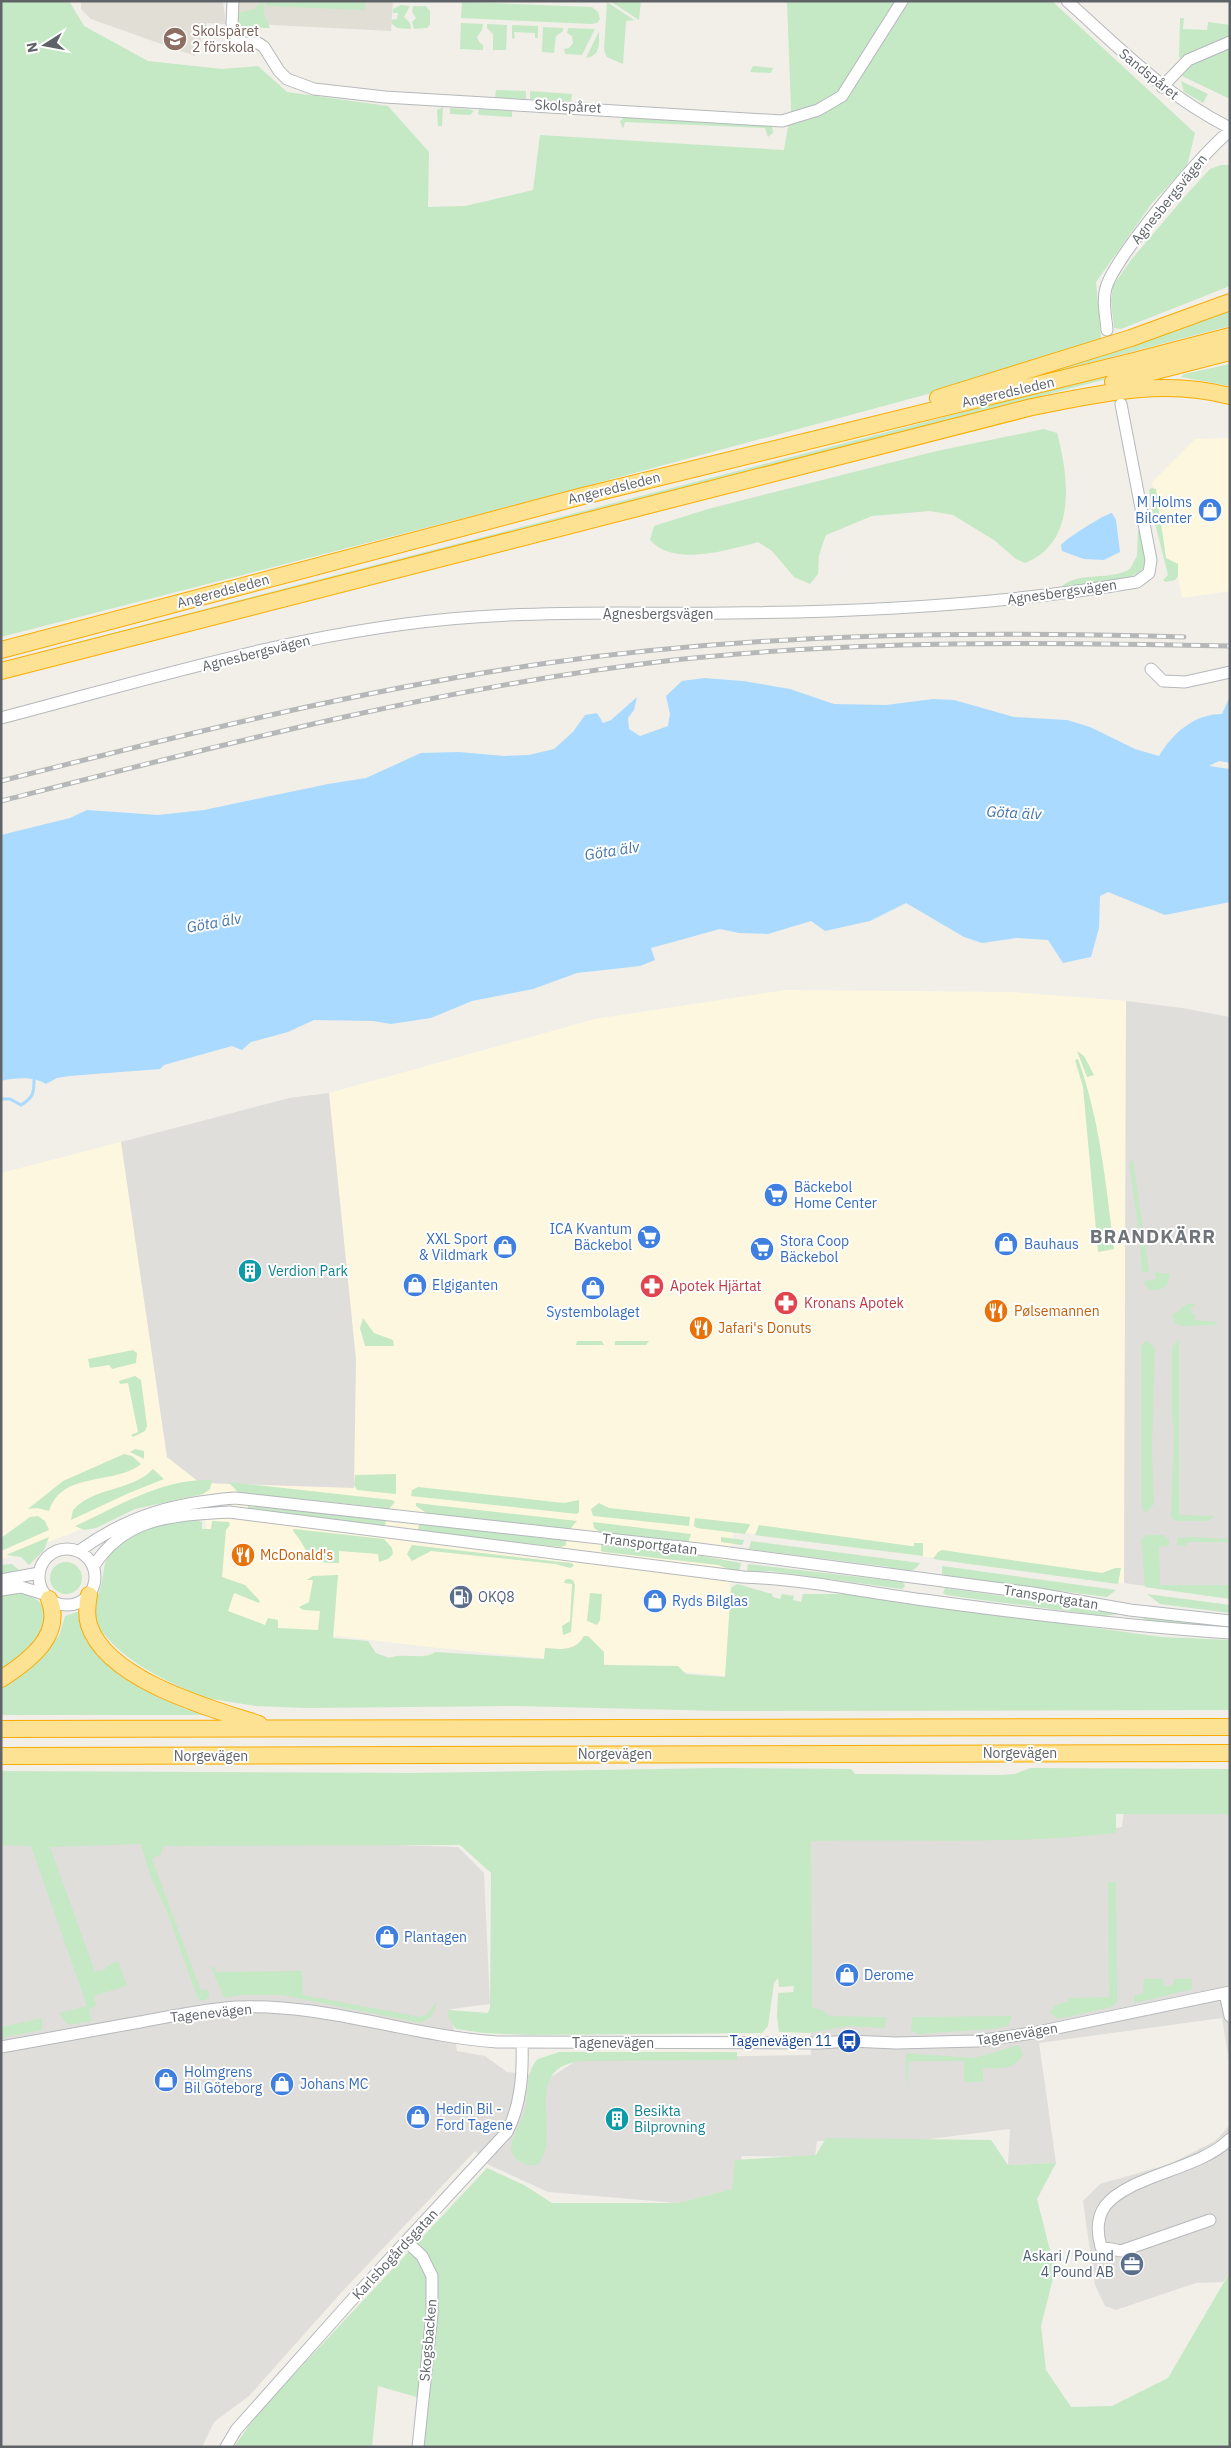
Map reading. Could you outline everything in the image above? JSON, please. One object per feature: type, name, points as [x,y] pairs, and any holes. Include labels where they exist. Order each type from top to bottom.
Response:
[{"type":"highway","points":[[846,430],[875,416],[1131,338],[1230,302]]},
{"type":"highway","name":"Angeredsleden","points":[[1,650],[569,500],[846,430],[1125,364],[1230,336]]},
{"type":"highway","points":[[1032,407],[1090,388],[1230,352]]},
{"type":"highway","points":[[1032,407],[1121,389],[1159,386],[1198,389],[1230,396]]},
{"type":"highway","name":"Angeredsleden","points":[[1,671],[1032,407]]},
{"type":"highway","points":[[89,1595],[87,1616],[93,1634],[104,1650],[130,1671],[150,1684],[172,1694],[274,1729]]},
{"type":"highway","points":[[1,1679],[27,1659],[50,1634],[54,1617],[47,1596]]},
{"type":"highway","name":"Norgevägen","points":[[1,1730],[1230,1727]]},
{"type":"highway","name":"Norgevägen","points":[[1,1756],[1230,1753]]},
{"type":"street","name":"Skolspåret","points":[[233,1],[232,24],[237,41],[241,43],[258,43],[264,47],[279,72],[287,79],[314,89],[385,97],[782,121],[818,110],[842,96],[902,1]]},
{"type":"street","name":"Sandspåret","points":[[1074,4],[1162,87],[1205,116],[1230,130]]},
{"type":"street","points":[[1162,87],[1188,60],[1230,42]]},
{"type":"street","name":"Agnesbergsvägen","points":[[1107,330],[1104,307],[1106,288],[1119,260],[1206,153],[1230,130]]},
{"type":"street","name":"Agnesbergsvägen","points":[[1,718],[269,649],[326,636],[420,622],[476,617],[792,612],[898,608],[1016,599],[1137,582],[1149,573],[1151,560],[1121,404]]},
{"type":"street","points":[[1151,669],[1162,681],[1178,681],[1230,672]]},
{"type":"street","name":"Transportgatan","points":[[79,1551],[103,1534],[140,1516],[196,1501],[235,1498],[708,1551],[1023,1592],[1130,1610],[1230,1621]]},
{"type":"street","name":"Transportgatan","points":[[89,1595],[94,1584],[94,1567],[104,1550],[115,1539],[143,1524],[186,1515],[229,1512],[733,1576],[792,1580],[924,1600],[1129,1626],[1230,1633]]},
{"type":"street","points":[[47,1596],[40,1584],[39,1573],[43,1562],[54,1552],[64,1549],[79,1551],[88,1557],[94,1567]]},
{"type":"street","points":[[1,1580],[39,1573]]},
{"type":"street","points":[[1,1590],[21,1587],[47,1596],[60,1604],[70,1605],[80,1602],[89,1595]]},
{"type":"street","name":"Tagenevägen","points":[[1,2047],[168,2017],[237,2007],[286,2009],[334,2015],[465,2040],[522,2043],[970,2042],[1033,2033],[1228,1992],[1230,2016]]},
{"type":"street","name":"Karlsbogårdsgatan","points":[[226,2447],[249,2416],[350,2302],[507,2132],[516,2115],[520,2099],[522,2043]]},
{"type":"street","points":[[1210,2220],[1121,2251],[1101,2247],[1098,2238],[1099,2217],[1105,2206],[1118,2195],[1198,2160],[1230,2139]]},
{"type":"street","name":"Skogsbacken","points":[[407,2242],[422,2256],[432,2276],[432,2314],[418,2447]]},
{"type":"shaded area","name":"Skolspåret 2 förskola","points":[[81,1],[223,1],[226,24],[207,23],[195,56],[91,19],[81,9]]},
{"type":"shaded area","points":[[235,1],[393,1],[391,31],[235,23]]},
{"type":"shaded area","points":[[1230,438],[1230,591],[1182,598],[1176,562],[1167,563],[1152,482],[1195,439]]},
{"type":"shaded area","points":[[785,990],[1012,992],[1126,1001],[1124,1583],[733,1531],[726,1676],[438,1648],[220,1622],[200,1484],[1,1560],[1,1173],[121,1142],[167,1457],[356,1360],[329,1093],[595,1019]]},
{"type":"shaded area","points":[[1126,1001],[1182,1008],[1230,1017],[1230,1598],[1124,1583]]},
{"type":"shaded area","points":[[329,1093],[356,1360],[354,1488],[200,1483],[167,1457],[121,1142],[289,1098]]},
{"type":"shaded area","points":[[1124,1808],[1230,1811],[1230,2067],[1222,2018],[1039,2043],[1056,2163],[1008,2165],[1010,2129],[913,2141],[817,2141],[815,2157],[742,2156],[732,2189],[677,2203],[548,2192],[489,2165],[475,2151],[339,2295],[249,2396],[214,2422],[202,2447],[1,2447],[1,1837],[300,1842],[458,1847],[484,1873],[490,2004],[451,2009],[457,2051],[485,2056],[507,2072],[551,2077],[579,2059],[811,2055],[807,1836],[1088,1833],[1122,1827]]},
{"type":"shaded area","points":[[1230,2125],[1230,2272],[1223,2282],[1196,2283],[1116,2310],[1105,2306],[1095,2285],[1083,2201],[1100,2184],[1170,2164],[1215,2141]]},
{"type":"green space","points":[[1,1],[69,1],[84,26],[148,61],[222,69],[258,66],[287,92],[388,106],[429,152],[428,207],[465,206],[533,190],[540,135],[784,150],[791,109],[787,1],[1052,1],[1195,133],[1187,166],[1152,203],[1096,282],[1102,347],[553,495],[1,637]]},
{"type":"green space","points":[[261,1],[264,1],[264,13],[270,28],[243,28],[243,35],[240,34],[236,22],[238,13],[255,9]]},
{"type":"green space","points":[[266,1],[366,1],[365,10],[266,6]]},
{"type":"green space","points":[[610,1],[641,1],[639,20]]},
{"type":"green space","points":[[462,2],[592,7],[598,12],[600,19],[597,23],[591,24],[461,18]]},
{"type":"green space","points":[[607,2],[634,20],[626,21],[623,64],[607,57],[604,50]]},
{"type":"green space","points":[[401,5],[410,6],[404,17],[410,23],[411,29],[397,28],[392,24],[391,20],[397,19],[398,13],[393,13],[393,9]]},
{"type":"green space","points":[[413,6],[426,6],[430,11],[430,24],[427,28],[414,29],[412,22],[416,18],[412,12]]},
{"type":"green space","points":[[1180,18],[1184,18],[1183,29],[1207,30],[1208,22],[1230,25],[1230,37],[1179,58]]},
{"type":"green space","points":[[461,23],[483,24],[482,30],[477,37],[483,45],[483,50],[460,49]]},
{"type":"green space","points":[[487,24],[507,25],[506,50],[493,50],[493,34],[487,28]]},
{"type":"green space","points":[[512,25],[538,26],[538,38],[535,38],[535,33],[514,32],[515,38],[512,39]]},
{"type":"green space","points":[[543,27],[563,28],[563,31],[556,36],[554,53],[542,52]]},
{"type":"green space","points":[[568,28],[595,29],[582,55],[565,54],[564,49],[569,48],[573,43],[572,36],[567,33]]},
{"type":"green space","points":[[599,31],[597,52],[591,57],[586,58]]},
{"type":"green space","points":[[1230,47],[1230,99],[1182,76],[1193,64]]},
{"type":"green space","points":[[753,66],[773,68],[771,73],[750,72]]},
{"type":"green space","points":[[1181,81],[1208,94],[1203,103],[1184,92]]},
{"type":"green space","points":[[496,90],[526,91],[526,99],[495,98]]},
{"type":"green space","points":[[530,91],[572,94],[571,101],[530,99]]},
{"type":"green space","points":[[443,107],[442,126],[438,126],[437,110]]},
{"type":"green space","points":[[450,108],[474,111],[470,115],[450,114]]},
{"type":"green space","points":[[479,109],[512,111],[512,117],[480,115],[478,114]]},
{"type":"green space","points":[[625,117],[772,126],[773,133],[768,137],[765,128],[625,122],[623,129],[620,121]]},
{"type":"green space","points":[[1221,165],[1230,165],[1230,286],[1121,329],[1114,328],[1111,300],[1113,286],[1131,260],[1187,194],[1210,169]]},
{"type":"green space","points":[[1230,307],[1230,326],[1001,386]]},
{"type":"green space","points":[[1176,361],[1,665],[1,662],[1030,395]]},
{"type":"green space","points":[[1230,364],[1230,386],[1181,377],[1184,374]]},
{"type":"green space","points":[[1044,429],[1057,433],[1064,469],[1065,507],[1061,525],[1054,540],[1042,553],[1025,563],[1016,559],[994,540],[953,515],[930,511],[872,516],[826,535],[819,555],[818,574],[810,584],[794,577],[772,551],[758,542],[717,552],[687,555],[673,553],[660,548],[650,540],[654,526],[708,509],[937,451]]},
{"type":"green space","points":[[1151,488],[1156,489],[1160,519],[1154,520],[1149,490]]},
{"type":"green space","points":[[1155,523],[1161,523],[1166,558],[1178,564],[1178,576],[1175,580],[1166,582],[1163,580],[1168,575]]},
{"type":"green space","points":[[1140,528],[1145,562],[1140,572],[1109,582],[1062,586],[1069,581],[1077,579],[1113,575],[1130,569],[1137,556],[1138,531]]},
{"type":"green space","points":[[1077,1051],[1084,1056],[1094,1075],[1087,1077]]},
{"type":"green space","points":[[1078,1059],[1086,1082],[1097,1129],[1114,1249],[1098,1252],[1083,1087],[1075,1060]]},
{"type":"green space","points":[[1133,1159],[1149,1272],[1142,1272],[1139,1233],[1129,1164]]},
{"type":"green space","points":[[1155,1272],[1170,1274],[1167,1285],[1162,1289],[1150,1289],[1145,1285],[1144,1281],[1156,1279]]},
{"type":"green space","points":[[1187,1304],[1195,1304],[1195,1307],[1191,1307],[1191,1314],[1195,1314],[1195,1320],[1216,1322],[1216,1325],[1182,1326],[1175,1323],[1172,1315]]},
{"type":"green space","points":[[363,1318],[374,1333],[393,1340],[394,1346],[365,1346],[360,1328]]},
{"type":"green space","points":[[1179,1339],[1179,1515],[1215,1516],[1208,1521],[1175,1521],[1171,1517],[1174,1430],[1172,1414],[1172,1347]]},
{"type":"green space","points":[[577,1341],[602,1341],[604,1345],[576,1345]]},
{"type":"green space","points":[[615,1341],[649,1341],[646,1345],[615,1345]]},
{"type":"green space","points":[[1147,1341],[1155,1349],[1152,1448],[1154,1504],[1147,1512],[1143,1511],[1141,1504],[1141,1345]]},
{"type":"green space","points":[[133,1350],[137,1353],[136,1363],[112,1369],[109,1365],[90,1368],[88,1359]]},
{"type":"green space","points":[[135,1376],[141,1380],[147,1426],[145,1431],[133,1437],[131,1435],[138,1432],[128,1383],[120,1384],[119,1381]]},
{"type":"green space","points":[[135,1449],[144,1451],[144,1459],[130,1452]]},
{"type":"green space","points":[[124,1454],[132,1456],[141,1464],[130,1471],[90,1480],[65,1489],[56,1498],[49,1511],[37,1508],[28,1509],[63,1481]]},
{"type":"green space","points":[[153,1469],[164,1479],[71,1520],[73,1510],[82,1502],[134,1482]]},
{"type":"green space","points":[[396,1474],[396,1494],[357,1490],[354,1485],[355,1475]]},
{"type":"green space","points":[[212,1480],[210,1489],[203,1494],[135,1509],[96,1528],[84,1530],[75,1526],[158,1488],[194,1481]]},
{"type":"green space","points":[[228,1482],[392,1500],[395,1502],[388,1510],[382,1510],[378,1507],[239,1493]]},
{"type":"green space","points":[[418,1487],[564,1503],[579,1500],[579,1512],[577,1514],[411,1496],[412,1490]]},
{"type":"green space","points":[[416,1503],[577,1521],[569,1530],[428,1514],[416,1506]]},
{"type":"green space","points":[[599,1503],[609,1508],[690,1517],[689,1526],[593,1516],[591,1509]]},
{"type":"green space","points":[[248,1506],[386,1521],[385,1526],[248,1512]]},
{"type":"green space","points":[[38,1516],[45,1521],[49,1530],[1,1551],[1,1538],[30,1517]]},
{"type":"green space","points":[[695,1518],[750,1525],[745,1534],[697,1528],[694,1526]]},
{"type":"green space","points":[[197,1520],[202,1522],[202,1529],[211,1529],[212,1521],[229,1522],[230,1525],[226,1530],[222,1577],[245,1585],[260,1601],[259,1603],[234,1593],[228,1611],[265,1625],[268,1618],[278,1620],[278,1628],[318,1630],[320,1611],[303,1610],[299,1607],[309,1602],[313,1580],[306,1580],[313,1576],[338,1575],[333,1638],[368,1641],[376,1653],[389,1658],[394,1656],[424,1656],[435,1652],[544,1659],[545,1648],[562,1649],[572,1647],[584,1636],[588,1636],[604,1652],[604,1665],[678,1666],[686,1674],[725,1677],[731,1588],[737,1584],[772,1594],[773,1597],[780,1599],[782,1594],[794,1596],[793,1600],[801,1602],[803,1594],[846,1594],[1162,1637],[1230,1640],[1230,1710],[722,1711],[517,1706],[306,1708],[256,1706],[212,1699],[211,1701],[142,1667],[107,1638],[98,1626],[95,1617],[95,1608],[104,1566],[114,1549],[123,1540],[134,1533],[159,1524]]},
{"type":"green space","points":[[593,1522],[691,1534],[688,1543],[600,1532],[594,1528]]},
{"type":"green space","points":[[419,1525],[566,1540],[566,1545],[561,1547],[423,1532],[418,1530]]},
{"type":"green space","points":[[759,1525],[911,1546],[914,1546],[914,1543],[923,1543],[923,1556],[755,1535]]},
{"type":"green space","points":[[294,1529],[384,1539],[392,1548],[393,1554],[388,1559],[379,1562],[378,1554],[339,1551],[339,1563],[319,1562],[310,1556],[293,1531]]},
{"type":"green space","points":[[1147,1535],[1164,1535],[1169,1540],[1169,1546],[1159,1547],[1160,1585],[1230,1585],[1230,1599],[1145,1587],[1141,1540]]},
{"type":"green space","points":[[49,1537],[44,1550],[29,1565],[21,1557],[6,1555]]},
{"type":"green space","points":[[721,1537],[744,1541],[742,1545],[721,1542]]},
{"type":"green space","points":[[1178,1538],[1230,1539],[1230,1542],[1187,1542],[1186,1546],[1177,1546]]},
{"type":"green space","points":[[751,1541],[920,1563],[911,1571],[895,1572],[891,1571],[889,1567],[749,1549]]},
{"type":"green space","points":[[412,1545],[572,1563],[574,1566],[570,1568],[555,1564],[431,1551],[412,1561],[407,1554]]},
{"type":"green space","points":[[601,1545],[697,1555],[741,1563],[739,1573],[718,1565],[604,1552],[601,1551]]},
{"type":"green space","points":[[942,1550],[1102,1573],[1115,1568],[1121,1568],[1118,1584],[933,1559]]},
{"type":"green space","points":[[66,1562],[77,1567],[82,1578],[77,1589],[66,1594],[55,1589],[50,1578],[55,1567]]},
{"type":"green space","points":[[12,1564],[19,1570],[1,1574],[1,1565]]},
{"type":"green space","points":[[748,1564],[903,1582],[905,1586],[902,1589],[770,1571],[747,1573]]},
{"type":"green space","points":[[942,1566],[1116,1590],[1107,1597],[945,1576],[942,1575]]},
{"type":"green space","points":[[568,1579],[573,1580],[575,1585],[571,1632],[563,1635],[562,1626],[570,1621],[572,1584],[564,1583]]},
{"type":"green space","points":[[945,1588],[1119,1612],[1119,1614],[1103,1616],[946,1595],[943,1593]]},
{"type":"green space","points":[[13,1593],[35,1599],[45,1611],[46,1619],[44,1628],[32,1647],[1,1672],[1,1595]]},
{"type":"green space","points":[[590,1593],[602,1594],[600,1620],[597,1625],[587,1621]]},
{"type":"green space","points":[[1147,1594],[1230,1605],[1230,1613],[1160,1604]]},
{"type":"green space","points":[[80,1611],[86,1641],[118,1671],[158,1697],[185,1709],[214,1715],[1,1715],[1,1687],[59,1636],[65,1616]]},
{"type":"green space","points":[[1138,1614],[1203,1623],[1204,1625],[1148,1622]]},
{"type":"green space","points":[[715,1768],[851,1769],[855,1774],[1001,1775],[1015,1774],[1030,1768],[1230,1769],[1230,1814],[1116,1814],[1116,1833],[1078,1837],[1002,1840],[811,1841],[812,2008],[822,2010],[829,2016],[886,2017],[885,2028],[848,2026],[808,2033],[779,2032],[777,2016],[778,1993],[793,1992],[794,1986],[779,1987],[778,1978],[774,1983],[768,2026],[762,2033],[530,2035],[484,2033],[456,2029],[449,2019],[448,2010],[488,2013],[490,2008],[491,1873],[460,1845],[163,1846],[161,1854],[152,1859],[201,1991],[208,1989],[209,1997],[204,2001],[198,1999],[167,1912],[151,1878],[141,1844],[50,1847],[95,1972],[105,1970],[106,1966],[118,1961],[127,1986],[94,1996],[96,2006],[89,2009],[92,2021],[68,2025],[59,2013],[87,2006],[31,1846],[1,1845],[1,1771],[413,1773]]},
{"type":"green space","points":[[1108,1882],[1116,1882],[1117,2002],[1111,2007],[1058,2019],[1050,2012],[1056,2005],[1067,2002],[1070,1998],[1109,1997]]},
{"type":"green space","points":[[211,1967],[215,1967],[216,1972],[302,1971],[303,1995],[421,2017],[427,2014],[437,2002],[437,2004],[431,2017],[420,2023],[282,1995],[241,1995],[224,1998]]},
{"type":"green space","points":[[1144,1979],[1163,1979],[1163,1984],[1167,1986],[1174,1984],[1174,1979],[1192,1979],[1192,1989],[1135,2003],[1134,1995],[1143,1994]]},
{"type":"green space","points":[[1012,2016],[1008,2026],[993,2029],[918,2034],[911,2031],[912,2017]]},
{"type":"green space","points":[[42,2018],[42,2030],[1,2038],[1,2027]]},
{"type":"green space","points":[[1019,2045],[1023,2054],[1011,2066],[983,2068],[983,2082],[964,2082],[964,2061],[909,2061],[907,2092],[906,2053],[974,2058]]},
{"type":"green space","points":[[559,2052],[737,2052],[737,2060],[583,2061],[563,2066],[552,2075],[547,2089],[547,2137],[545,2152],[538,2164],[526,2164],[514,2156],[511,2144],[525,2110],[529,2076],[538,2059]]},
{"type":"green space","points":[[826,2138],[991,2140],[1008,2165],[1056,2163],[1037,2199],[1055,2270],[1041,2326],[1046,2370],[1071,2407],[1112,2406],[1168,2378],[1230,2272],[1230,2447],[415,2447],[420,2398],[378,2386],[372,2447],[234,2447],[257,2414],[487,2168],[524,2185],[552,2203],[677,2203],[732,2189],[735,2160],[816,2155]]},
{"type":"water","points":[[1112,513],[1116,520],[1120,552],[1104,560],[1084,559],[1062,551],[1061,545],[1070,537],[1093,522]]},
{"type":"water","name":"Göta älv","points":[[704,678],[743,681],[790,689],[834,704],[886,705],[933,699],[954,700],[1014,717],[1067,720],[1090,727],[1135,749],[1159,756],[1185,726],[1202,717],[1222,714],[1230,696],[1230,763],[1219,761],[1209,766],[1230,769],[1230,902],[1165,915],[1108,892],[1100,896],[1099,928],[1091,957],[1063,963],[1048,940],[1017,938],[982,943],[964,937],[906,903],[870,921],[825,931],[811,921],[768,934],[739,933],[720,929],[651,948],[655,960],[640,966],[577,973],[533,989],[472,1001],[431,1018],[391,1024],[373,1021],[314,1020],[288,1032],[251,1042],[242,1050],[232,1046],[164,1065],[160,1069],[69,1076],[57,1078],[46,1084],[30,1079],[1,1081],[1,835],[70,818],[87,810],[158,815],[204,810],[366,778],[421,753],[459,752],[504,756],[529,755],[554,749],[573,732],[585,715],[597,713],[603,723],[611,720],[637,697],[634,710],[628,718],[629,729],[640,736],[668,726],[670,714],[666,696],[682,681]]},
{"type":"waterway","points":[[1,1099],[10,1099],[21,1105],[32,1095],[34,1080]]},
{"type":"railway","points":[[1,781],[205,730],[341,700],[479,674],[627,653],[706,645],[865,636],[1024,634],[1184,637]]},
{"type":"railway","points":[[1,801],[252,738],[420,701],[589,671],[674,660],[743,653],[952,644],[1230,646]]},
{"type":"place","name":"Skolspåret 2 förskola","points":[[175,39]]},
{"type":"place","name":"M Holms Bilcenter","points":[[1210,510]]},
{"type":"place","name":"Bäckebol Home Center","points":[[776,1195]]},
{"type":"place","name":"ICA Kvantum Bäckebol","points":[[649,1237]]},
{"type":"place","name":"Bauhaus","points":[[1006,1244]]},
{"type":"place","name":"XXL Sport & Vildmark","points":[[505,1247]]},
{"type":"place","name":"Stora Coop Bäckebol","points":[[762,1249]]},
{"type":"place","name":"Verdion Park","points":[[250,1271]]},
{"type":"place","name":"Elgiganten","points":[[415,1285]]},
{"type":"place","name":"Apotek Hjärtat","points":[[652,1286]]},
{"type":"place","name":"Systembolaget","points":[[593,1288]]},
{"type":"place","name":"Kronans Apotek","points":[[786,1303]]},
{"type":"place","name":"Pølsemannen","points":[[996,1311]]},
{"type":"place","name":"Jafari's Donuts","points":[[701,1328]]},
{"type":"place","name":"McDonald's","points":[[243,1555]]},
{"type":"place","name":"OKQ8","points":[[461,1597]]},
{"type":"place","name":"Ryds Bilglas","points":[[655,1601]]},
{"type":"place","name":"Plantagen","points":[[387,1937]]},
{"type":"place","name":"Derome","points":[[847,1975]]},
{"type":"place","name":"Tagenevägen 11","points":[[849,2041]]},
{"type":"place","name":"Holmgrens Bil Göteborg","points":[[166,2080]]},
{"type":"place","name":"Johans MC","points":[[282,2084]]},
{"type":"place","name":"Hedin Bil - Ford Tagene","points":[[418,2117]]},
{"type":"place","name":"Besikta Bilprovning","points":[[617,2119]]},
{"type":"place","name":"Askari / Pound 4 Pound AB","points":[[1132,2264]]},
{"type":"district","name":"BRANDKÄRR","points":[[1153,1236]]}]
